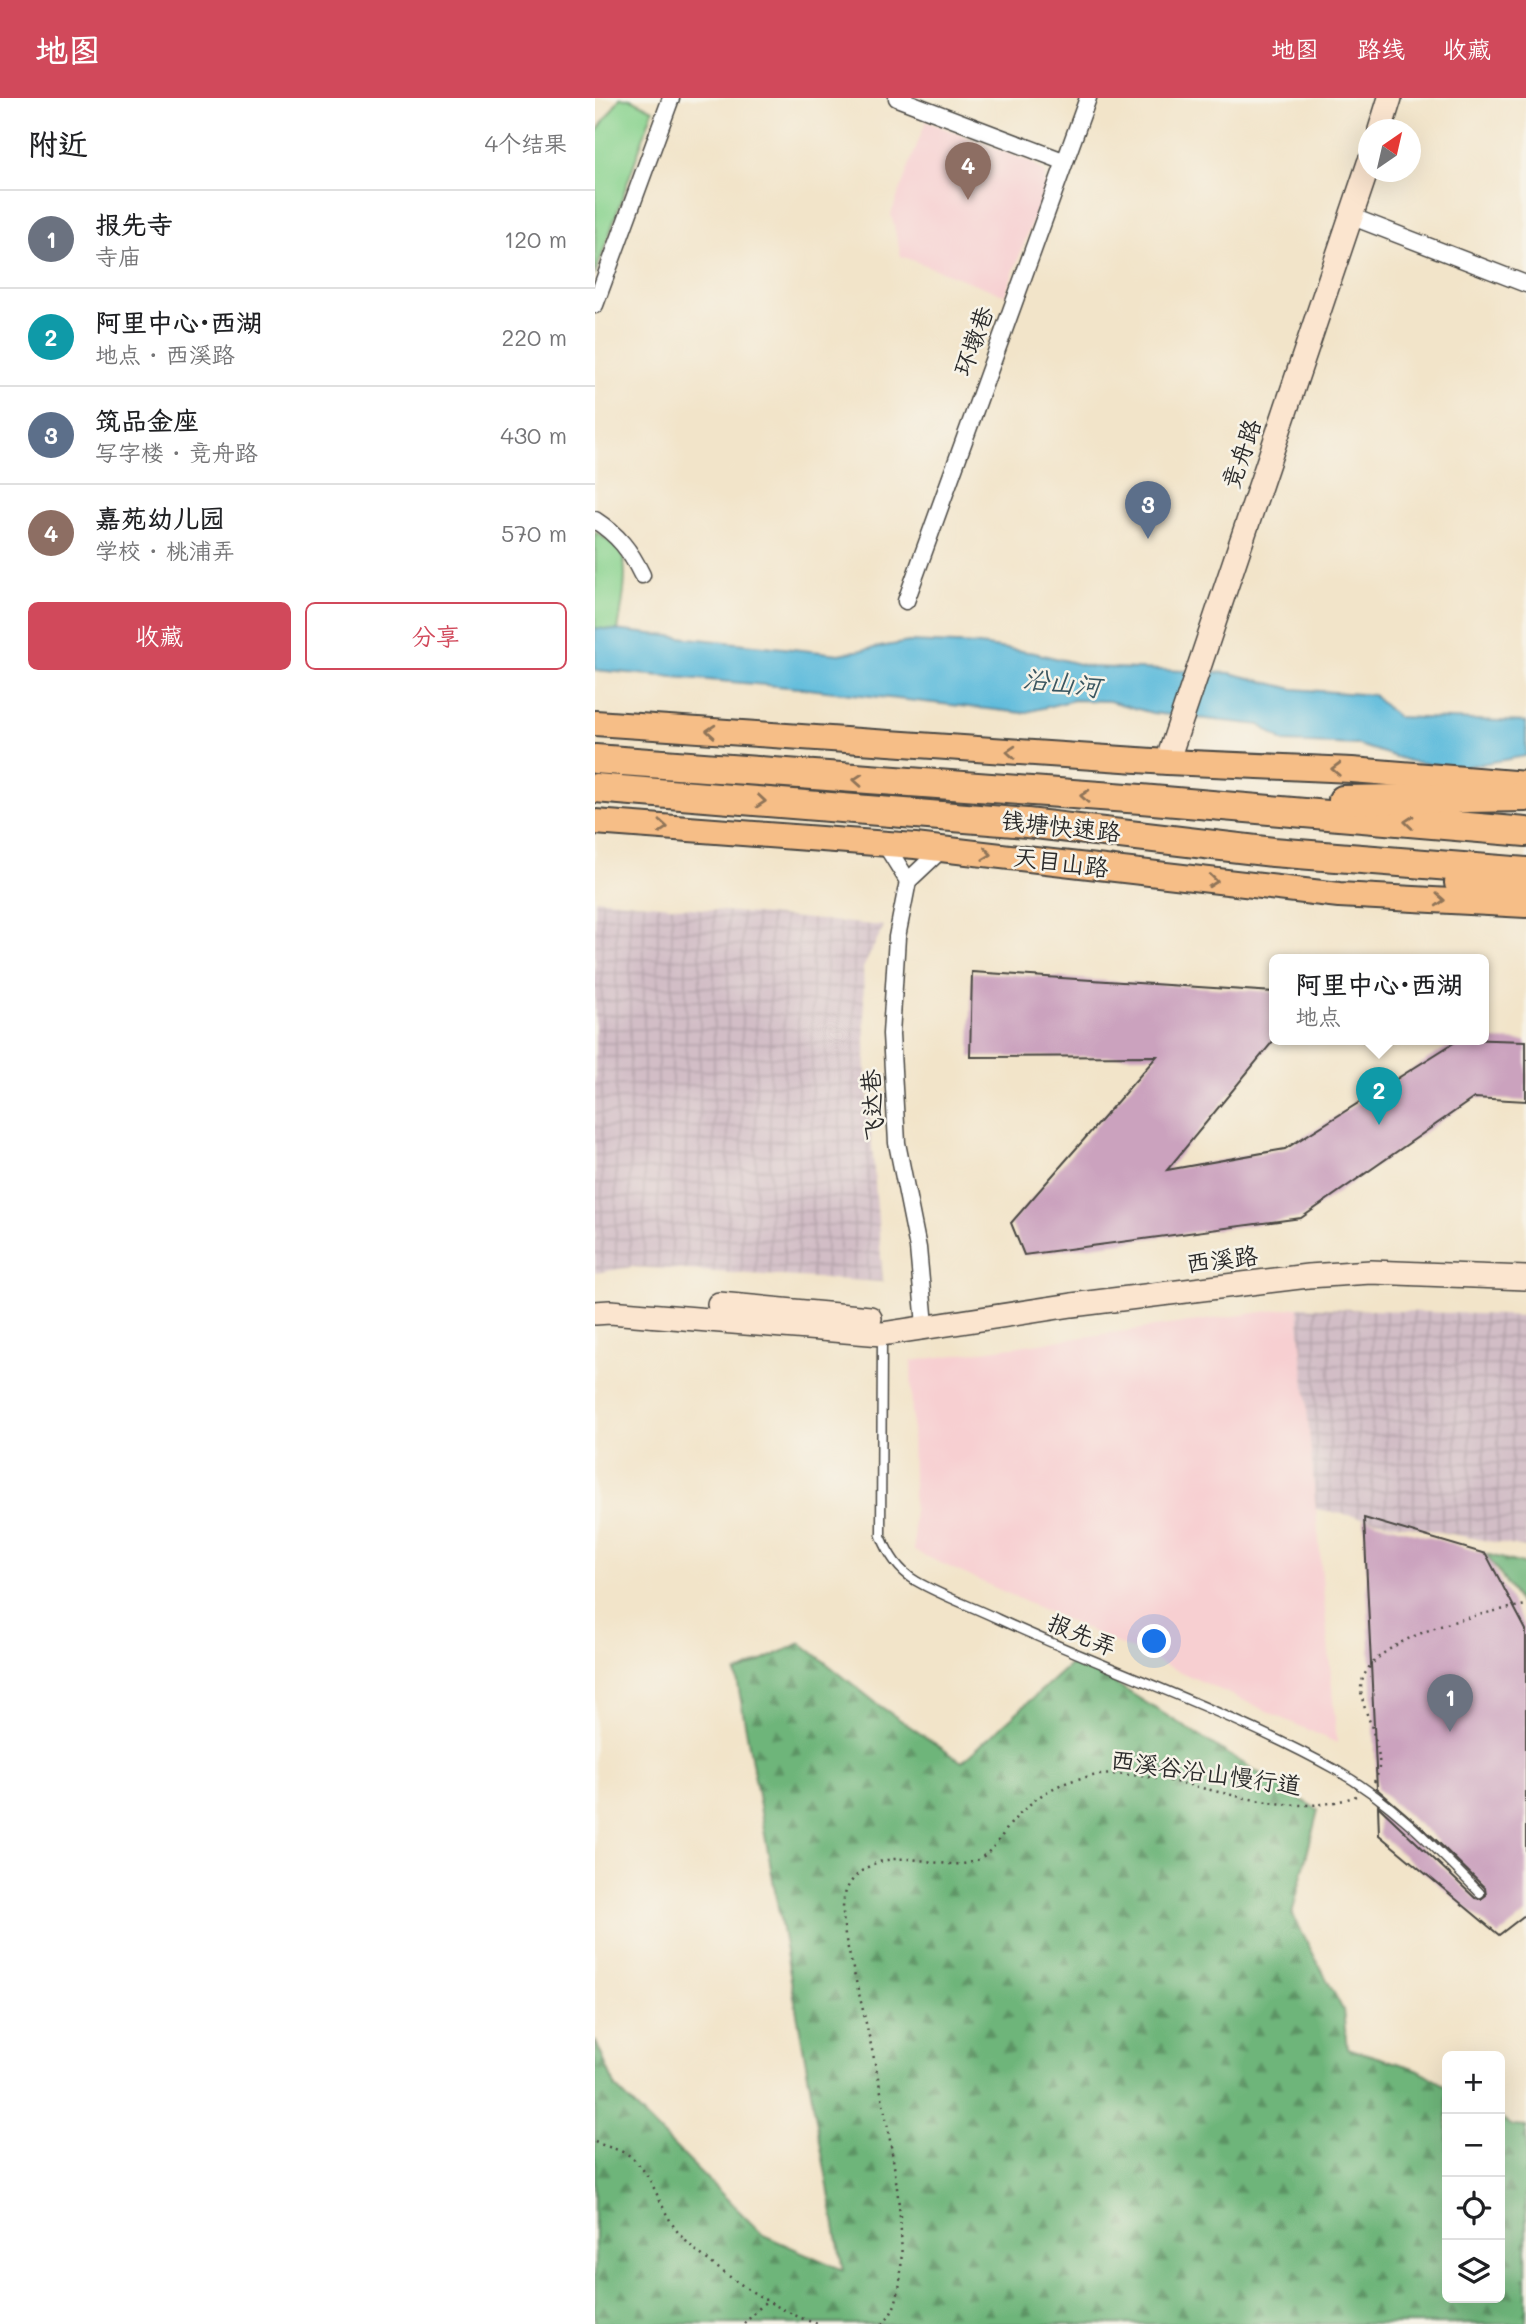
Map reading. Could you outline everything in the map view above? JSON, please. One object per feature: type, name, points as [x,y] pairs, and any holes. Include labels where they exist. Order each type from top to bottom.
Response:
[{"type":"highway","name":"钱塘快速路","points":[[595,759],[1140,799],[1526,832]]},
{"type":"highway","name":"钱塘快速路","points":[[595,788],[1027,823],[1273,852],[1526,872]]},
{"type":"highway","points":[[1140,799],[1415,801],[1526,797]]},
{"type":"highway","points":[[1273,852],[1526,894]]},
{"type":"main road","points":[[1383,119],[1390,98]]},
{"type":"main road","name":"竞舟路","points":[[1167,762],[1362,182]]},
{"type":"main road","points":[[595,723],[1167,762],[1352,769],[1526,784]]},
{"type":"main road","name":"天目山路","points":[[595,822],[941,849],[1339,895],[1526,905]]},
{"type":"main road","name":"西溪路","points":[[595,1313],[882,1334],[925,1325],[1308,1276],[1371,1272],[1526,1278]]},
{"type":"main road","name":"西溪路","points":[[595,1298],[821,1311],[925,1325]]},
{"type":"street","points":[[595,305],[671,98]]},
{"type":"street","points":[[897,98],[1063,161]]},
{"type":"street","name":"环墩巷","points":[[905,601],[1088,98]]},
{"type":"street","points":[[1350,216],[1526,284]]},
{"type":"street","points":[[595,520],[614,533],[630,550],[642,575]]},
{"type":"street","points":[[885,844],[908,881],[941,849]]},
{"type":"street","name":"飞达巷","points":[[908,881],[897,937],[891,1034],[897,1143],[918,1248],[925,1325]]},
{"type":"lane","name":"报先弄","points":[[882,1334],[881,1536],[891,1559],[915,1580],[1053,1645],[1247,1724],[1368,1791],[1434,1846],[1480,1893]]},
{"type":"path","points":[[1368,1791],[1380,1773],[1379,1753],[1361,1688],[1366,1674],[1383,1653],[1407,1637],[1526,1605]]},
{"type":"path","name":"西溪谷沿山慢行道","points":[[882,2324],[889,2319],[904,2267],[900,2213],[886,2120],[845,1936],[842,1905],[850,1880],[872,1864],[900,1857],[953,1862],[976,1860],[995,1845],[1037,1796],[1070,1781],[1097,1776],[1140,1777],[1298,1805],[1337,1803],[1368,1791]]},
{"type":"path","points":[[595,2142],[628,2155],[646,2172],[666,2216],[683,2238],[767,2300],[818,2324]]},
{"type":"path","points":[[744,2324],[767,2300]]},
{"type":"shaded area","points":[[926,121],[1031,162],[1045,172],[1045,187],[1005,295],[901,256],[891,214]]},
{"type":"shaded area","points":[[595,899],[884,926],[863,968],[866,1072],[883,1282],[632,1267],[595,1273]]},
{"type":"shaded area","points":[[1298,1307],[1337,1743],[914,1551],[911,1361]]},
{"type":"shaded area","points":[[1298,1307],[1526,1316],[1526,1548],[1316,1509]]},
{"type":"green space","points":[[620,98],[630,98],[653,110],[595,275],[595,134]]},
{"type":"green space","points":[[595,532],[616,546],[624,561],[623,596],[616,642],[595,639]]},
{"type":"green space","points":[[1486,1554],[1526,1565],[1526,1612]]},
{"type":"green space","points":[[801,1643],[880,1706],[962,1762],[1076,1659],[1318,1810],[1292,1914],[1343,2010],[1347,2048],[1417,2069],[1442,2084],[1442,2303],[1505,2303],[1505,2121],[1513,2126],[1526,2127],[1526,2324],[595,2324],[595,2040],[616,2088],[763,2235],[843,2270],[736,1673]]},
{"type":"water","name":"沿山河","points":[[595,628],[839,654],[909,642],[979,645],[1035,653],[1091,667],[1230,673],[1293,689],[1373,695],[1397,717],[1526,722],[1526,756],[1458,768],[1409,761],[1359,745],[1284,742],[1260,725],[1152,713],[1109,701],[1074,700],[1023,713],[799,688],[595,670]]},
{"type":"building","points":[[972,972],[1269,992],[1270,1045],[1167,1170],[1285,1149],[1450,1045],[1489,1045],[1489,1040],[1526,1041],[1526,1101],[1474,1098],[1301,1218],[1024,1255],[1011,1223],[1157,1056],[970,1057]]},
{"type":"building","points":[[1364,1518],[1486,1554],[1526,1630],[1526,1914],[1499,1935],[1379,1835],[1378,1806],[1475,1898],[1481,1899],[1486,1895],[1485,1888],[1434,1838],[1377,1789]]},
{"type":"place","name":"嘉苑幼儿园","points":[[968,200]]},
{"type":"place","name":"筑品金座","points":[[1148,539]]},
{"type":"place","name":"阿里中心·西湖","points":[[1379,1125]]},
{"type":"place","name":"报先寺","points":[[1450,1732]]}]
